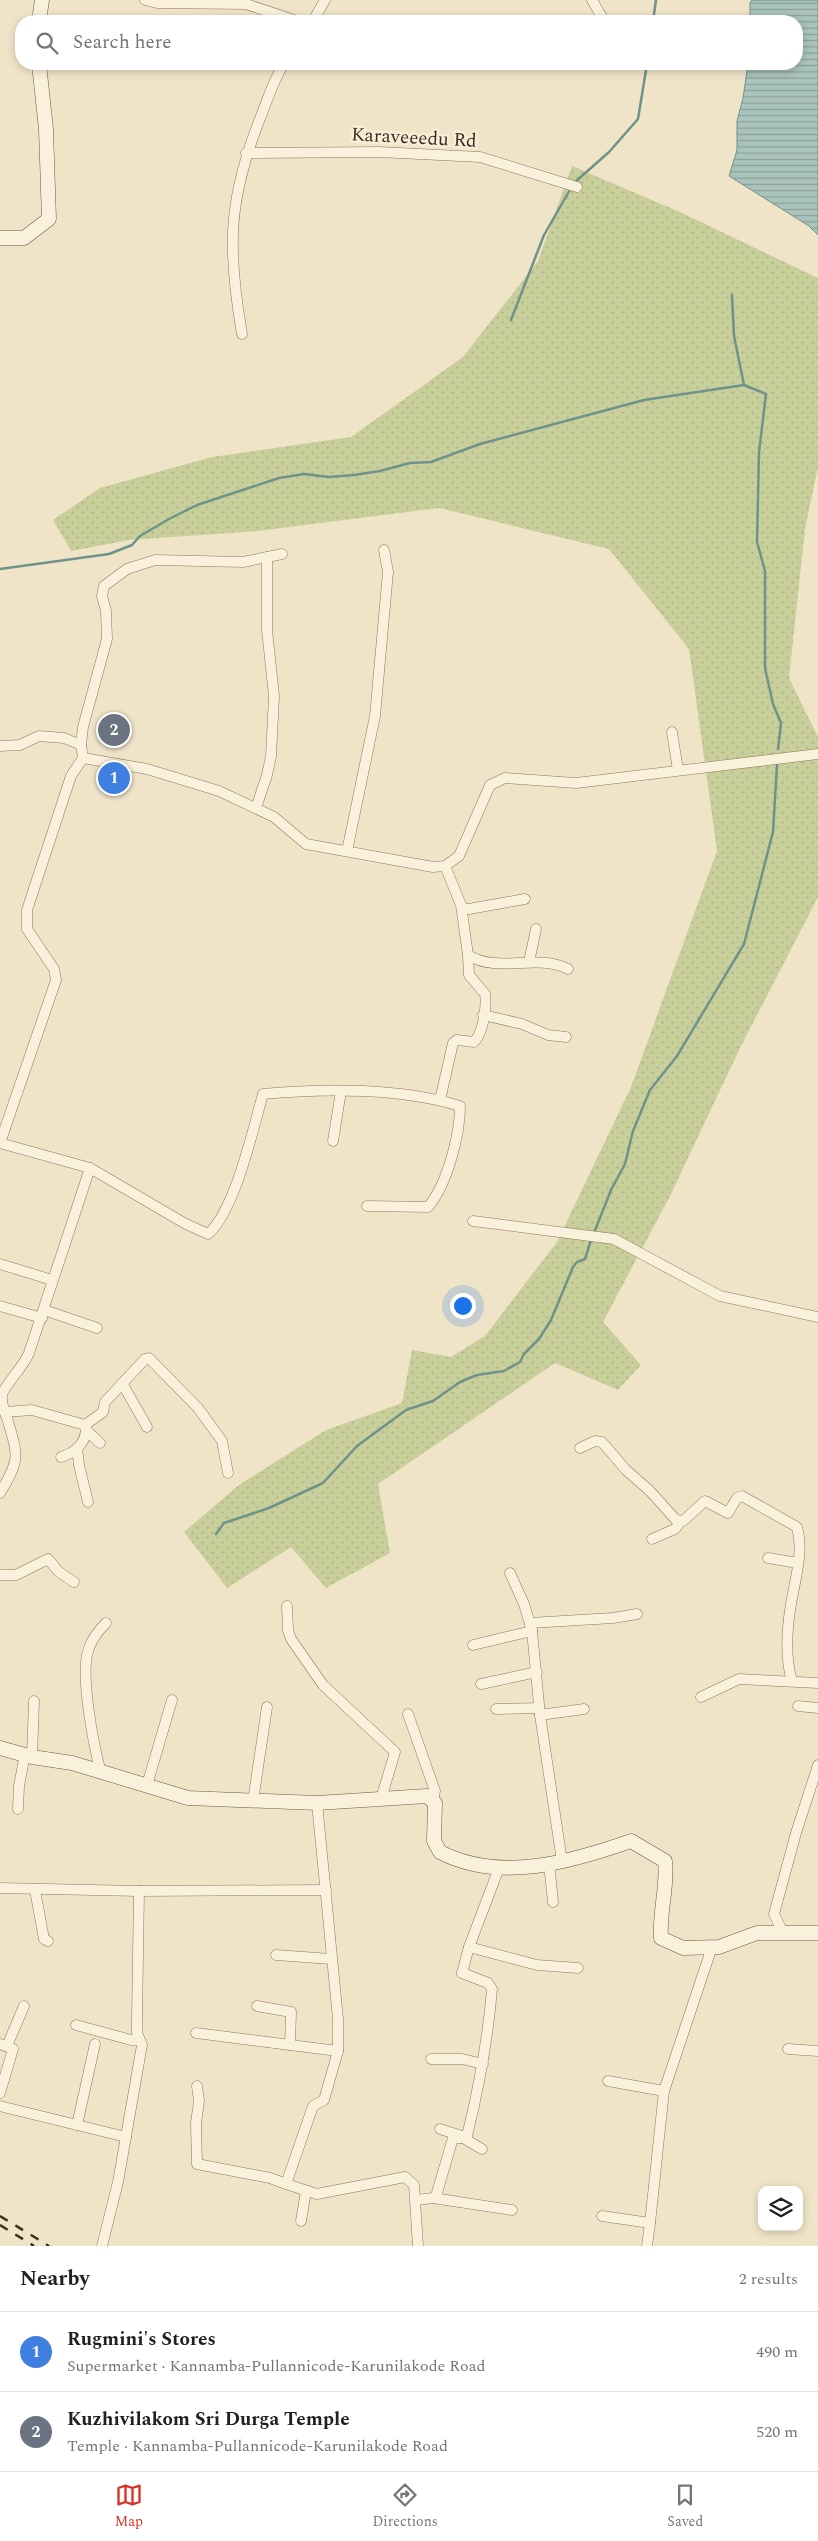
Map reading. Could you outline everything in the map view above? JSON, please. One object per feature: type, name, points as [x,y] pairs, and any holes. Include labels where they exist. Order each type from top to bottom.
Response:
[{"type":"main road","points":[[40,15],[42,0]]},
{"type":"main road","points":[[0,238],[24,238],[49,219],[46,129],[40,70]]},
{"type":"main road","points":[[0,1748],[28,1756],[72,1763],[188,1798],[317,1803],[423,1795],[431,1798],[435,1803],[434,1841],[440,1852],[464,1862],[499,1868],[556,1862],[589,1856],[631,1841],[665,1862],[667,1875],[660,1920],[661,1938],[683,1948],[719,1947],[758,1933],[818,1933]]},
{"type":"street","points":[[145,0],[157,3],[246,4],[279,15]]},
{"type":"street","points":[[316,15],[325,0]]},
{"type":"street","points":[[592,0],[601,15]]},
{"type":"street","points":[[242,334],[233,281],[232,226],[234,205],[246,153],[281,70]]},
{"type":"street","name":"Karaveeedu Rd","points":[[246,153],[379,152],[480,157],[577,187]]},
{"type":"street","points":[[347,851],[375,716],[388,572],[384,550]]},
{"type":"street","points":[[282,554],[243,562],[155,560],[127,569],[112,578],[104,586],[102,596],[106,611],[107,639],[90,698],[80,745],[83,758],[71,776],[27,910],[27,929],[54,968],[56,980],[0,1143],[90,1168],[184,1223],[208,1234],[214,1230],[232,1194],[264,1094],[310,1090],[341,1091],[440,1100],[460,1106],[456,1140],[437,1196],[428,1207],[367,1206]]},
{"type":"street","points":[[256,808],[271,756],[274,696],[267,630],[267,557]]},
{"type":"street","points":[[672,732],[678,770]]},
{"type":"street","points":[[0,746],[20,745],[39,736],[64,738],[80,745]]},
{"type":"street","points":[[83,758],[147,769],[219,791],[274,817],[306,844],[433,867],[445,866],[459,856],[490,785],[505,778],[576,783],[818,754]]},
{"type":"street","points":[[440,1100],[453,1043],[457,1040],[474,1042],[478,1038],[485,994],[469,975],[462,908],[445,866]]},
{"type":"street","points":[[462,908],[469,909],[525,899]]},
{"type":"street","points":[[529,962],[536,929]]},
{"type":"street","points":[[468,955],[473,958],[509,965],[529,962],[559,965],[568,969]]},
{"type":"street","points":[[483,1016],[522,1024],[548,1036],[566,1037]]},
{"type":"street","points":[[333,1141],[341,1091]]},
{"type":"street","points":[[0,1494],[12,1473],[17,1458],[16,1448],[2,1400],[4,1391],[23,1367],[43,1314],[52,1280],[90,1168]]},
{"type":"street","points":[[473,1221],[614,1239],[720,1296],[818,1317]]},
{"type":"street","points":[[0,1264],[52,1280]]},
{"type":"street","points":[[0,1306],[43,1314],[97,1328]]},
{"type":"street","points":[[61,1457],[77,1448],[83,1441],[86,1427],[103,1412],[105,1402],[145,1359],[152,1360],[198,1408],[222,1441],[228,1473]]},
{"type":"street","points":[[122,1383],[146,1427]]},
{"type":"street","points":[[5,1412],[32,1410],[86,1427],[100,1443]]},
{"type":"street","points":[[580,1448],[595,1441],[602,1442],[626,1470],[650,1491],[676,1520],[681,1521]]},
{"type":"street","points":[[77,1448],[88,1502]]},
{"type":"street","points":[[652,1539],[675,1529],[681,1521],[705,1501],[728,1513],[737,1498],[746,1497],[797,1528],[800,1537],[798,1563],[790,1607],[788,1635],[788,1667],[792,1681]]},
{"type":"street","points":[[768,1558],[798,1563]]},
{"type":"street","points":[[0,1575],[16,1575],[44,1559],[48,1559],[59,1572],[74,1582]]},
{"type":"street","points":[[510,1573],[531,1627],[537,1672],[556,1862],[553,1902]]},
{"type":"street","points":[[286,1606],[288,1630],[291,1638],[323,1685],[395,1752],[380,1799]]},
{"type":"street","points":[[473,1645],[531,1627],[637,1614]]},
{"type":"street","points":[[101,1773],[94,1743],[86,1664],[88,1648],[106,1623]]},
{"type":"street","points":[[481,1684],[537,1672]]},
{"type":"street","points":[[701,1697],[739,1679],[818,1683]]},
{"type":"street","points":[[146,1785],[172,1700]]},
{"type":"street","points":[[18,1809],[18,1786],[28,1756],[34,1701]]},
{"type":"street","points":[[798,1706],[818,1708]]},
{"type":"street","points":[[253,1801],[267,1708]]},
{"type":"street","points":[[496,1709],[540,1711],[584,1709]]},
{"type":"street","points":[[408,1714],[436,1791],[431,1798]]},
{"type":"street","points":[[783,1933],[774,1914],[796,1833],[818,1765]]},
{"type":"street","points":[[286,2184],[313,2106],[324,2100],[338,2051],[338,2019],[317,1803]]},
{"type":"street","points":[[464,2137],[472,2119],[483,2064],[492,1989],[488,1983],[462,1972],[469,1946],[499,1868]]},
{"type":"street","points":[[0,1888],[139,1891],[326,1890]]},
{"type":"street","points":[[35,1890],[44,1939],[48,1940]]},
{"type":"street","points":[[102,2246],[118,2182],[142,2045],[137,2020],[139,1891]]},
{"type":"street","points":[[469,1946],[537,1965],[578,1968]]},
{"type":"street","points":[[647,2246],[664,2091],[712,1947]]},
{"type":"street","points":[[276,1955],[331,1959]]},
{"type":"street","points":[[0,2093],[13,2049],[4,2045],[24,2006]]},
{"type":"street","points":[[257,2006],[291,2012],[290,2045]]},
{"type":"street","points":[[76,2025],[131,2040],[140,2040]]},
{"type":"street","points":[[196,2033],[338,2051]]},
{"type":"street","points":[[77,2125],[95,2044]]},
{"type":"street","points":[[788,2049],[818,2051]]},
{"type":"street","points":[[431,2059],[462,2060],[483,2064]]},
{"type":"street","points":[[608,2081],[664,2091]]},
{"type":"street","points":[[197,2086],[199,2101],[197,2164],[270,2178],[306,2192],[317,2194],[405,2177],[414,2186],[418,2246]]},
{"type":"street","points":[[0,2106],[126,2137]]},
{"type":"street","points":[[440,2129],[464,2137],[482,2149]]},
{"type":"street","points":[[433,2198],[436,2196],[453,2138],[464,2137]]},
{"type":"street","points":[[301,2221],[306,2192]]},
{"type":"street","points":[[416,2200],[433,2198],[512,2210]]},
{"type":"street","points":[[602,2216],[650,2223]]},
{"type":"green space","points":[[572,166],[680,212],[818,278],[818,467],[805,529],[789,678],[818,737],[818,897],[740,1048],[670,1196],[603,1322],[641,1365],[618,1390],[555,1363],[378,1484],[390,1553],[326,1588],[291,1547],[227,1588],[184,1532],[239,1485],[326,1430],[402,1403],[412,1350],[451,1357],[485,1336],[557,1242],[631,1087],[717,851],[689,649],[609,549],[439,508],[258,531],[129,540],[71,551],[53,520],[100,488],[212,457],[351,437],[463,357],[538,261]]},
{"type":"water","points":[[752,0],[818,0],[818,235],[809,226],[729,176],[737,150],[737,121],[747,70],[803,70],[803,15],[750,15],[750,3]]},
{"type":"waterway","points":[[654,15],[656,0]]},
{"type":"waterway","points":[[574,183],[609,152],[638,119],[646,70]]},
{"type":"waterway","points":[[511,320],[544,235],[571,188]]},
{"type":"waterway","points":[[732,295],[734,336],[744,385],[766,394],[759,452],[757,542],[765,571],[765,668],[773,704],[781,723],[778,749]]},
{"type":"waterway","points":[[0,569],[109,554],[132,545],[140,536],[197,505],[279,478],[304,474],[329,477],[354,475],[380,471],[410,463],[431,462],[480,444],[644,400],[744,385]]},
{"type":"waterway","points":[[594,1233],[611,1190],[625,1164],[633,1131],[650,1090],[677,1056],[744,944],[773,832],[777,765]]},
{"type":"waterway","points":[[216,1534],[224,1523],[269,1508],[323,1483],[357,1446],[406,1410],[433,1401],[460,1382],[477,1375],[504,1371],[520,1362],[524,1354],[539,1339],[551,1320],[573,1267],[577,1262],[585,1259],[591,1240]]},
{"type":"railway","points":[[0,2216],[49,2246]]},
{"type":"railway","points":[[0,2225],[34,2246]]},
{"type":"place","name":"Kuzhivilakom Sri Durga Temple","points":[[114,730]]},
{"type":"place","name":"Rugmini's Stores","points":[[114,778]]}]
